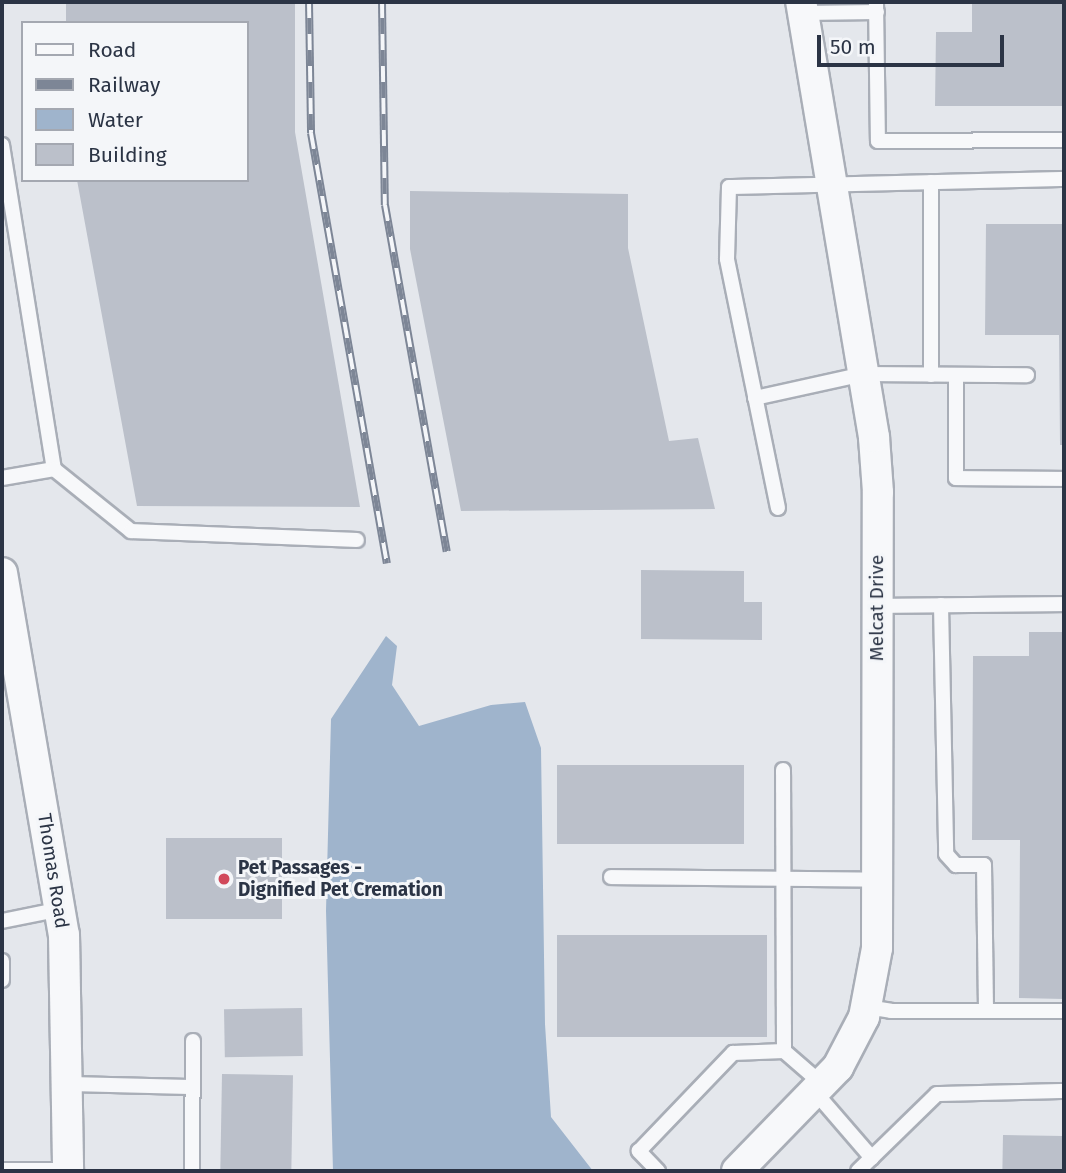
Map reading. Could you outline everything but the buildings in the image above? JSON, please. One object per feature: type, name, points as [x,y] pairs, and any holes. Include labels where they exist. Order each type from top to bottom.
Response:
[{"type":"street","name":"Melcat Drive","points":[[737,1171],[819,1088],[852,1043],[867,1007],[877,948],[878,492],[864,374],[802,8]]},
{"type":"street","name":"Thomas Road","points":[[2,573],[10,665],[61,909],[67,961],[68,1171]]},
{"type":"lane","points":[[802,8],[876,7],[878,141],[1064,140]]},
{"type":"lane","points":[[2,145],[54,469],[131,531],[357,540]]},
{"type":"lane","points":[[778,508],[727,259],[729,187],[1064,179]]},
{"type":"lane","points":[[931,183],[931,375]]},
{"type":"lane","points":[[755,398],[864,374],[1027,375]]},
{"type":"lane","points":[[956,375],[956,478],[1064,479]]},
{"type":"lane","points":[[2,478],[54,469]]},
{"type":"lane","points":[[877,606],[1064,604]]},
{"type":"lane","points":[[942,605],[946,854],[956,864],[984,864],[986,1011]]},
{"type":"lane","points":[[783,770],[784,1051],[819,1088],[872,1158]]},
{"type":"lane","points":[[611,877],[877,880]]},
{"type":"lane","points":[[2,921],[61,909]]},
{"type":"lane","points":[[2,961],[2,980]]},
{"type":"lane","points":[[867,1007],[1064,1011]]},
{"type":"lane","points":[[192,1171],[193,1041]]},
{"type":"lane","points":[[658,1171],[639,1151],[733,1053],[784,1051]]},
{"type":"lane","points":[[68,1084],[192,1087]]},
{"type":"lane","points":[[858,1171],[937,1094],[1064,1091]]},
{"type":"lane","points":[[2,1170],[68,1171]]},
{"type":"water","points":[[386,636],[397,646],[392,685],[419,726],[491,705],[525,702],[541,748],[545,1024],[551,1117],[593,1171],[333,1171],[326,911],[331,719]]},
{"type":"railway","points":[[309,2],[311,133],[387,563]]},
{"type":"railway","points":[[382,2],[385,205],[447,552]]},
{"type":"place","name":"Pet Passages - Dignified Pet Cremation","points":[[224,879]]}]
